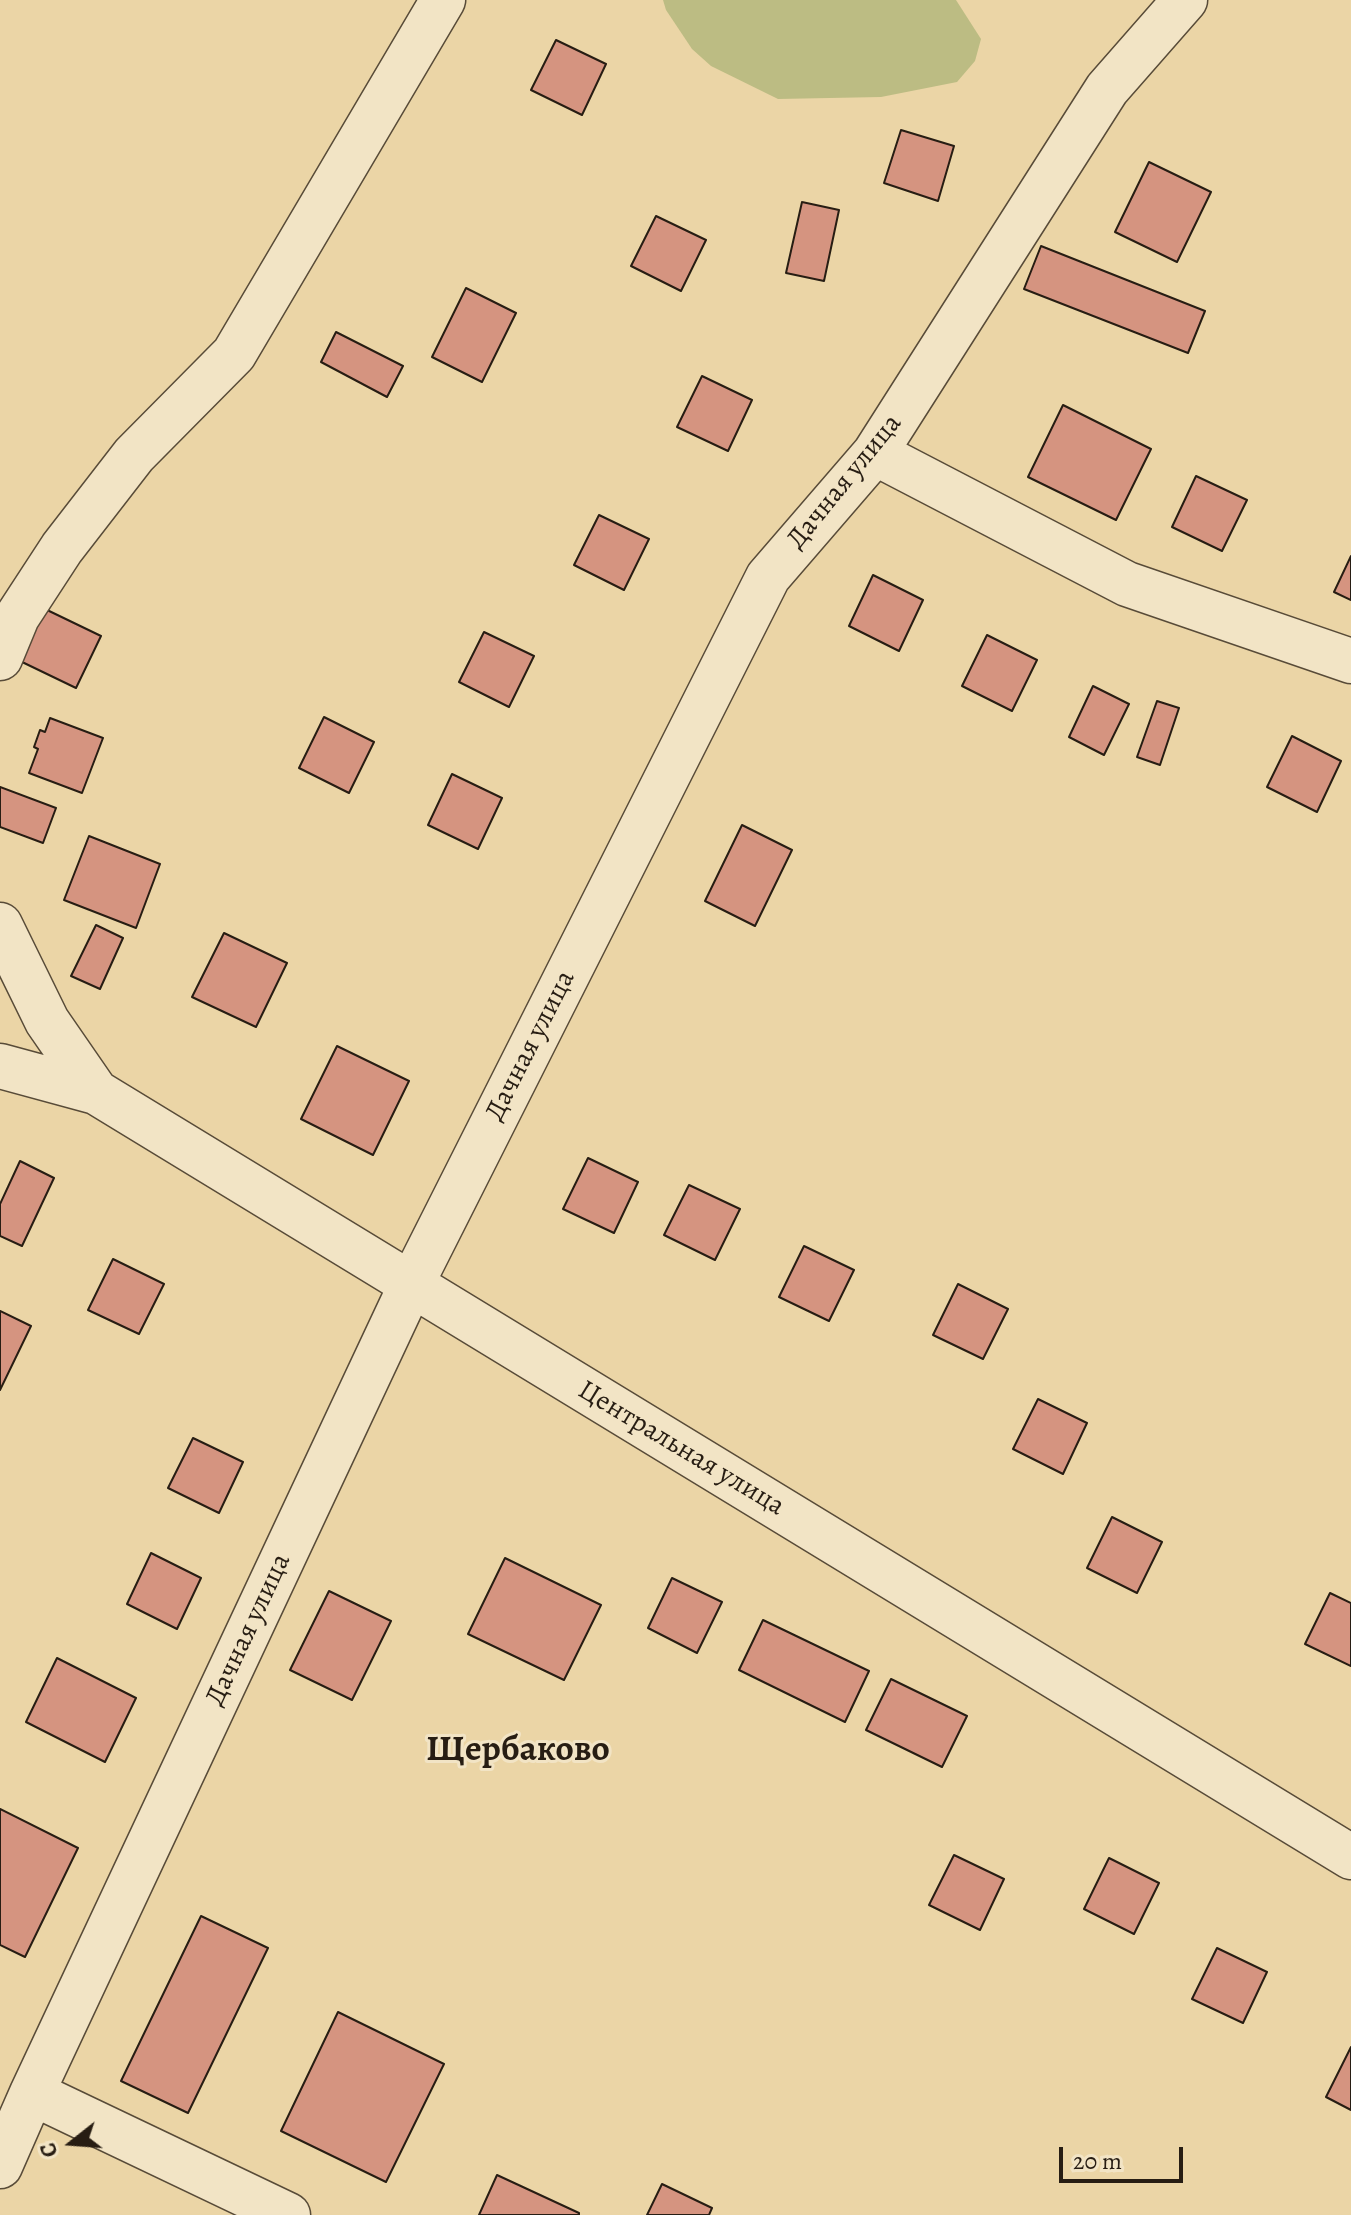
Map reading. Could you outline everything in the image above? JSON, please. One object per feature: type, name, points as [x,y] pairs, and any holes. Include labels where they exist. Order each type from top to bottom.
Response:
[{"type":"street","points":[[0,658],[17,617],[62,548],[134,455],[234,354],[443,0]]},
{"type":"street","name":"Дачная улица","points":[[0,2166],[411,1285],[768,577],[875,453],[1107,89],[1185,0]]},
{"type":"street","points":[[875,453],[1127,584],[1351,661]]},
{"type":"street","points":[[0,925],[47,1021],[96,1092]]},
{"type":"street","name":"Центральная улица","points":[[0,1066],[96,1092],[1351,1857]]},
{"type":"street","points":[[32,2093],[288,2215]]},
{"type":"green space","points":[[663,0],[956,0],[981,39],[975,61],[957,82],[881,97],[778,99],[711,66],[692,49],[666,10]]},
{"type":"building","points":[[556,40],[606,64],[582,115],[531,90]]},
{"type":"building","points":[[901,130],[954,146],[938,201],[884,183]]},
{"type":"building","points":[[1149,162],[1211,192],[1177,262],[1115,232]]},
{"type":"building","points":[[802,202],[839,210],[824,281],[786,273]]},
{"type":"building","points":[[656,216],[706,240],[681,291],[631,266]]},
{"type":"building","points":[[1041,246],[1205,311],[1188,353],[1024,289]]},
{"type":"building","points":[[466,288],[516,313],[482,382],[432,357]]},
{"type":"building","points":[[336,332],[403,366],[387,397],[321,362]]},
{"type":"building","points":[[702,376],[752,400],[728,451],[677,427]]},
{"type":"building","points":[[1063,405],[1151,449],[1116,520],[1028,477]]},
{"type":"building","points":[[1196,476],[1247,500],[1222,551],[1172,527]]},
{"type":"building","points":[[599,515],[649,539],[624,590],[574,565]]},
{"type":"building","points":[[1351,556],[1351,600],[1334,592]]},
{"type":"building","points":[[873,575],[923,600],[899,651],[849,626]]},
{"type":"building","points":[[45,609],[101,636],[76,688],[20,661]]},
{"type":"building","points":[[484,632],[534,656],[509,707],[459,682]]},
{"type":"building","points":[[987,635],[1037,660],[1012,711],[962,686]]},
{"type":"building","points":[[1093,686],[1129,704],[1104,755],[1069,737]]},
{"type":"building","points":[[1157,701],[1179,708],[1160,765],[1137,757]]},
{"type":"building","points":[[324,717],[374,742],[349,793],[299,768]]},
{"type":"building","points":[[50,718],[103,738],[82,793],[29,773],[38,749],[34,747],[40,730],[45,732]]},
{"type":"building","points":[[1292,736],[1341,761],[1317,812],[1267,787]]},
{"type":"building","points":[[452,774],[502,798],[478,849],[428,825]]},
{"type":"building","points":[[0,787],[56,808],[43,843],[0,827]]},
{"type":"building","points":[[742,825],[792,850],[755,926],[705,901]]},
{"type":"building","points":[[89,836],[160,864],[136,928],[64,900]]},
{"type":"building","points":[[96,925],[123,938],[100,989],[71,976]]},
{"type":"building","points":[[224,933],[287,963],[256,1027],[192,997]]},
{"type":"building","points":[[337,1046],[409,1081],[373,1155],[301,1119]]},
{"type":"building","points":[[588,1158],[638,1182],[614,1233],[563,1209]]},
{"type":"building","points":[[20,1161],[54,1178],[22,1246],[0,1236],[0,1204]]},
{"type":"building","points":[[689,1185],[740,1209],[715,1260],[664,1235]]},
{"type":"building","points":[[804,1246],[854,1270],[829,1321],[779,1297]]},
{"type":"building","points":[[113,1259],[164,1284],[139,1334],[88,1310]]},
{"type":"building","points":[[958,1284],[1008,1309],[983,1359],[933,1335]]},
{"type":"building","points":[[0,1311],[31,1326],[0,1390]]},
{"type":"building","points":[[1038,1399],[1087,1423],[1063,1474],[1013,1449]]},
{"type":"building","points":[[193,1438],[243,1462],[219,1513],[168,1488]]},
{"type":"building","points":[[1112,1517],[1162,1542],[1137,1593],[1087,1568]]},
{"type":"building","points":[[151,1553],[201,1578],[177,1629],[127,1604]]},
{"type":"building","points":[[505,1558],[601,1605],[564,1680],[468,1634]]},
{"type":"building","points":[[672,1578],[722,1602],[697,1653],[648,1628]]},
{"type":"building","points":[[329,1591],[391,1621],[352,1700],[290,1670]]},
{"type":"building","points":[[1330,1593],[1351,1603],[1351,1666],[1305,1644]]},
{"type":"building","points":[[763,1620],[869,1671],[845,1722],[739,1670]]},
{"type":"building","points":[[57,1658],[136,1698],[105,1762],[26,1722]]},
{"type":"building","points":[[891,1679],[967,1716],[942,1767],[866,1730]]},
{"type":"building","points":[[0,1809],[78,1848],[25,1957],[0,1945]]},
{"type":"building","points":[[954,1855],[1004,1879],[980,1930],[929,1905]]},
{"type":"building","points":[[1109,1858],[1159,1883],[1134,1934],[1084,1909]]},
{"type":"building","points":[[201,1916],[268,1948],[188,2113],[121,2081]]},
{"type":"building","points":[[1217,1948],[1267,1972],[1243,2023],[1192,1999]]},
{"type":"building","points":[[338,2012],[444,2064],[386,2182],[281,2131]]},
{"type":"building","points":[[1351,2047],[1351,2110],[1326,2097]]},
{"type":"building","points":[[497,2175],[579,2213],[579,2215],[479,2215]]},
{"type":"building","points":[[662,2184],[712,2208],[709,2215],[647,2215]]},
{"type":"district","name":"Щербаково","points":[[518,1751]]}]
